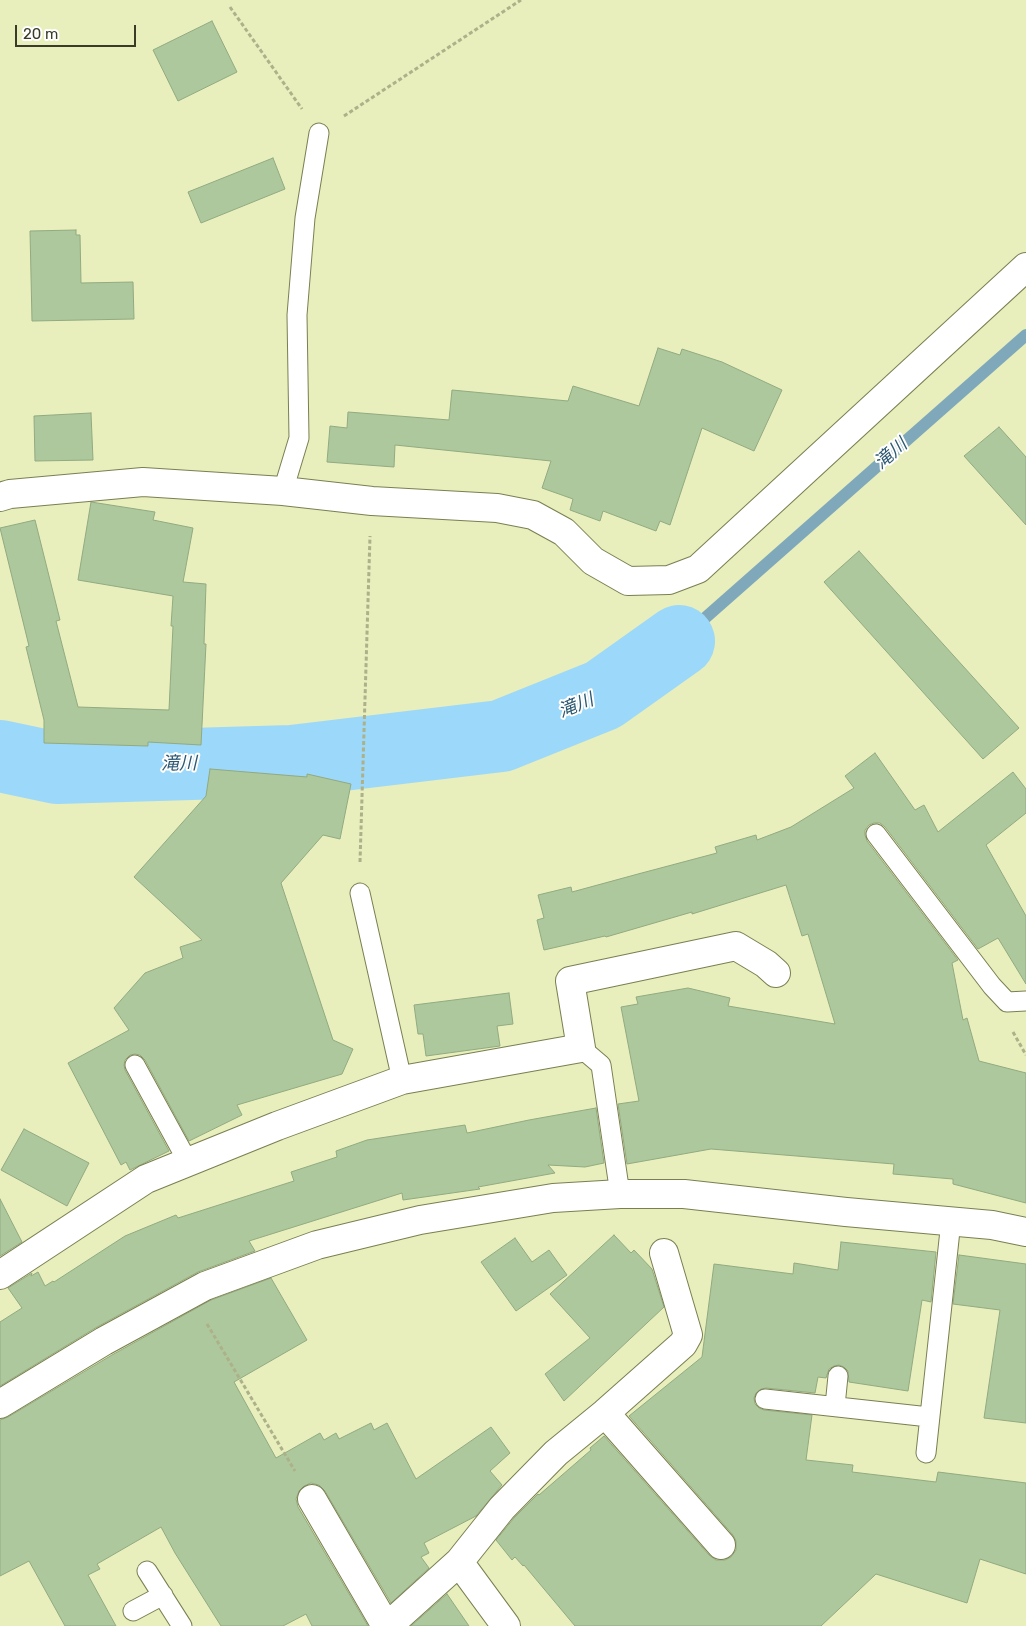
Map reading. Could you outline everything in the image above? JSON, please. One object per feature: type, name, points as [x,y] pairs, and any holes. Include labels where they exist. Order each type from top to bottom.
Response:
[{"type":"street","points":[[0,497],[10,494],[143,482],[283,491],[372,501],[497,508],[533,515],[564,532],[593,561],[628,581],[669,580],[698,569],[1026,268]]},
{"type":"street","points":[[0,1275],[146,1179],[278,1126],[402,1080],[581,1048],[570,981],[736,946],[766,964],[776,973]]},
{"type":"street","points":[[0,1404],[104,1341],[205,1286],[317,1245],[420,1220],[553,1198],[620,1194],[684,1194],[846,1212],[992,1225],[1026,1232]]},
{"type":"street","points":[[312,1499],[387,1626],[459,1562],[502,1508],[556,1454],[683,1344],[688,1335],[664,1253]]},
{"type":"street","points":[[605,1413],[721,1545]]},
{"type":"street","points":[[459,1562],[506,1626]]},
{"type":"lane","points":[[283,491],[299,438],[297,315],[305,218],[319,133]]},
{"type":"lane","points":[[876,834],[992,986],[1007,1002],[1026,1001]]},
{"type":"lane","points":[[360,893],[402,1080]]},
{"type":"lane","points":[[581,1048],[601,1065],[620,1194]]},
{"type":"lane","points":[[135,1065],[188,1162]]},
{"type":"lane","points":[[926,1453],[951,1221]]},
{"type":"lane","points":[[835,1406],[838,1376]]},
{"type":"lane","points":[[765,1399],[929,1417]]},
{"type":"lane","points":[[148,1571],[182,1626]]},
{"type":"lane","points":[[133,1611],[163,1596]]},
{"type":"path","points":[[230,7],[319,133],[521,0]]},
{"type":"path","points":[[360,893],[360,838],[372,501]]},
{"type":"path","points":[[190,1294],[312,1499]]},
{"type":"building","points":[[212,21],[237,72],[178,101],[153,50]]},
{"type":"building","points":[[273,158],[285,189],[201,223],[188,192]]},
{"type":"building","points":[[76,230],[76,235],[80,235],[81,283],[133,282],[134,319],[32,321],[30,231]]},
{"type":"building","points":[[658,348],[680,355],[682,349],[722,362],[782,390],[754,451],[702,428],[670,525],[660,521],[656,531],[603,511],[600,521],[570,510],[573,499],[542,488],[551,461],[395,445],[394,467],[327,462],[330,426],[347,428],[348,412],[449,420],[452,390],[568,401],[573,386],[639,406]]},
{"type":"building","points":[[91,413],[93,460],[35,461],[34,416]]},
{"type":"building","points":[[999,427],[1026,457],[1026,525],[964,456]]},
{"type":"building","points":[[91,502],[155,512],[153,520],[193,528],[183,582],[206,584],[204,644],[206,644],[201,745],[148,742],[148,746],[44,743],[44,720],[26,647],[29,646],[0,528],[35,520],[60,620],[56,621],[78,707],[169,710],[173,596],[78,580]]},
{"type":"building","points":[[859,551],[1019,728],[983,759],[824,582]]},
{"type":"building","points":[[875,753],[915,810],[924,805],[938,832],[1013,772],[1026,789],[1026,813],[986,845],[1026,916],[1026,984],[998,938],[978,949],[885,827],[880,823],[869,825],[865,830],[865,835],[867,841],[958,960],[952,963],[963,1020],[967,1018],[979,1061],[1026,1073],[1026,1203],[953,1184],[953,1179],[893,1174],[894,1164],[711,1149],[627,1164],[618,1104],[639,1101],[621,1007],[638,1004],[636,997],[688,988],[730,998],[728,1006],[835,1024],[808,934],[802,936],[786,885],[692,914],[692,912],[606,937],[544,950],[537,920],[544,918],[538,895],[571,887],[572,892],[717,853],[715,847],[756,835],[757,840],[791,827],[854,788],[845,776]]},
{"type":"building","points":[[210,769],[307,777],[307,774],[351,784],[340,839],[323,835],[281,883],[333,1040],[353,1049],[342,1074],[237,1105],[242,1115],[189,1141],[145,1060],[140,1055],[130,1055],[125,1060],[125,1070],[169,1151],[130,1170],[126,1162],[121,1165],[68,1063],[129,1030],[114,1008],[145,973],[183,958],[180,947],[202,940],[134,877],[206,796]]},
{"type":"building","points":[[509,993],[513,1024],[497,1026],[500,1046],[426,1056],[423,1034],[418,1034],[414,1005]]},
{"type":"building","points":[[596,1108],[604,1163],[585,1167],[548,1165],[555,1173],[478,1187],[480,1189],[403,1200],[402,1193],[249,1241],[255,1251],[198,1272],[97,1327],[0,1386],[0,1322],[22,1308],[8,1288],[32,1273],[31,1276],[38,1272],[45,1286],[125,1236],[176,1215],[178,1218],[294,1181],[291,1172],[337,1157],[336,1151],[367,1140],[465,1125],[467,1133]]},
{"type":"building","points":[[24,1129],[89,1163],[67,1206],[1,1170]]},
{"type":"building","points":[[0,1199],[22,1242],[0,1256]]},
{"type":"building","points":[[614,1235],[631,1253],[634,1250],[652,1269],[664,1307],[564,1401],[545,1374],[590,1338],[550,1294]]},
{"type":"building","points":[[515,1238],[532,1262],[549,1250],[567,1275],[516,1311],[481,1262]]},
{"type":"building","points":[[841,1242],[936,1252],[931,1302],[922,1300],[908,1391],[849,1382],[848,1371],[839,1365],[829,1369],[826,1378],[818,1377],[815,1393],[766,1388],[756,1393],[754,1398],[755,1404],[764,1410],[812,1415],[806,1460],[853,1465],[852,1472],[936,1482],[938,1472],[1026,1483],[1026,1574],[980,1559],[967,1603],[876,1574],[821,1626],[575,1626],[524,1565],[515,1557],[512,1560],[496,1540],[514,1518],[538,1494],[591,1450],[590,1448],[604,1436],[709,1555],[716,1560],[725,1560],[731,1557],[736,1550],[736,1541],[733,1535],[629,1416],[702,1357],[714,1264],[793,1274],[794,1263],[838,1270]]},
{"type":"building","points":[[959,1255],[1026,1264],[1026,1423],[984,1418],[1000,1310],[953,1304]]},
{"type":"building","points":[[271,1278],[307,1340],[234,1382],[276,1458],[320,1433],[324,1440],[336,1433],[339,1439],[371,1423],[374,1430],[387,1423],[416,1479],[491,1427],[510,1453],[490,1471],[502,1485],[476,1516],[424,1543],[429,1553],[421,1557],[429,1568],[391,1603],[325,1491],[319,1485],[311,1483],[299,1491],[296,1499],[298,1507],[368,1626],[312,1626],[306,1614],[283,1626],[221,1626],[175,1553],[161,1527],[97,1564],[100,1569],[88,1575],[116,1626],[65,1626],[29,1561],[0,1576],[0,1420],[211,1300]]},
{"type":"building","points":[[447,1594],[469,1626],[411,1626]]},
{"type":"waterway","name":"滝川","points":[[679,641],[1026,335]]},
{"type":"waterway","name":"滝川","points":[[0,756],[57,768],[292,761],[501,736],[603,695],[679,641]]}]
